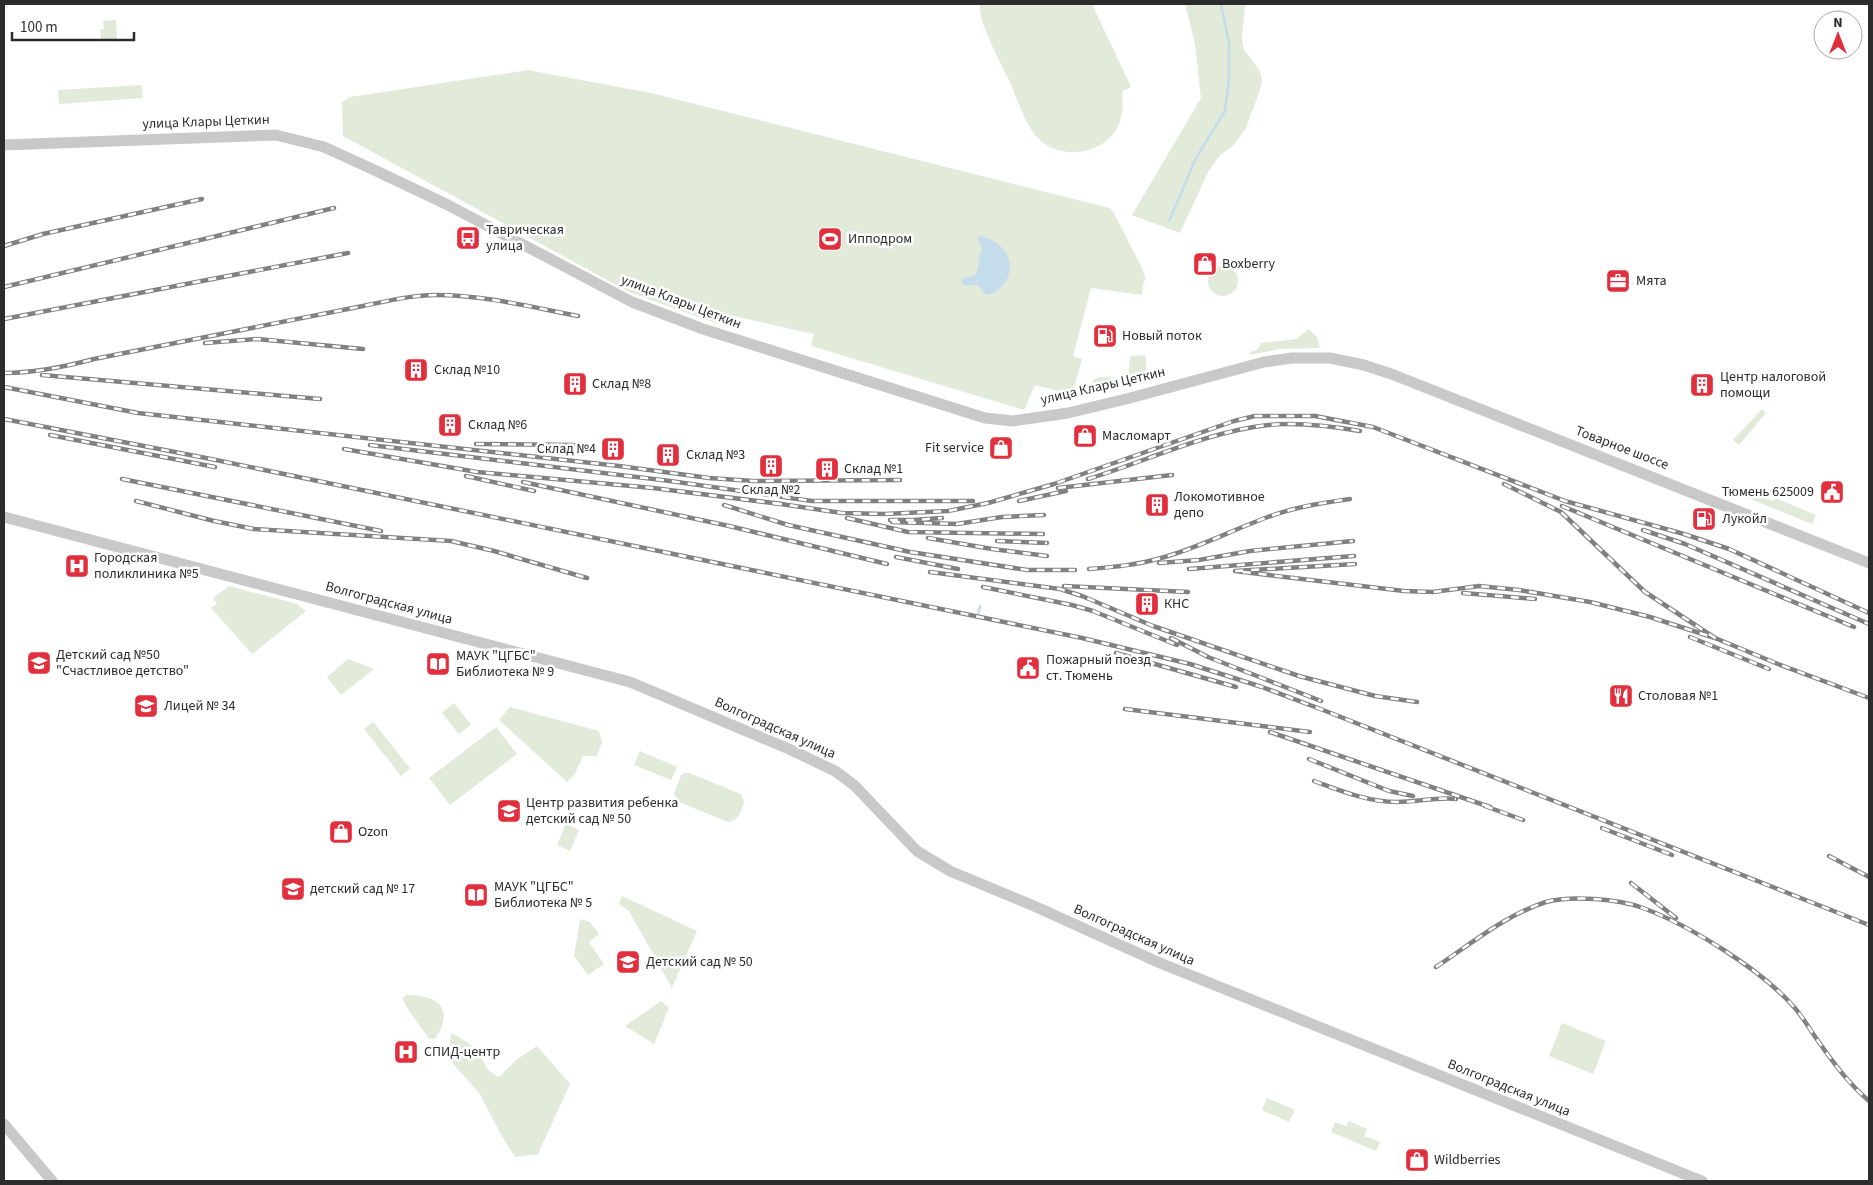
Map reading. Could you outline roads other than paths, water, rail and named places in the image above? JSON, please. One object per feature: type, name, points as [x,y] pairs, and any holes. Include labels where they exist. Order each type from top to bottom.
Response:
[{"type":"street","name":"улица Клары Цеткин","points":[[4,145],[276,135],[324,147],[446,204],[632,302],[703,329],[985,418],[1013,421],[1068,413],[1244,367],[1292,358],[1330,358],[1364,365]]},
{"type":"street","name":"Товарное шоссе","points":[[1364,365],[1516,422],[1869,563]]},
{"type":"street","name":"Волгоградская улица","points":[[4,518],[630,682],[789,749],[835,771],[854,785],[917,851],[950,871],[1034,906],[1160,963],[1702,1181]]},
{"type":"street","points":[[4,1124],[52,1181]]},
{"type":"water","points":[[979,236],[991,240],[1000,246],[1010,262],[1010,271],[1006,280],[989,295],[984,293],[978,285],[962,285],[961,280],[974,275],[978,270],[982,250],[978,239]]},
{"type":"waterway","points":[[1169,221],[1196,158],[1225,111],[1229,79],[1229,43],[1221,4]]},
{"type":"waterway","points":[[978,615],[980,606]]},
{"type":"railway","points":[[4,246],[43,234],[202,199]]},
{"type":"railway","points":[[4,287],[334,208]]},
{"type":"railway","points":[[4,319],[348,253]]},
{"type":"railway","points":[[4,373],[38,371],[61,367],[390,300],[418,296],[472,297],[578,316]]},
{"type":"railway","points":[[205,343],[257,339],[363,349]]},
{"type":"railway","points":[[42,375],[320,399]]},
{"type":"railway","points":[[4,387],[138,413],[619,466],[709,478],[753,481],[900,480]]},
{"type":"railway","points":[[774,503],[842,513],[884,514],[948,511],[988,503],[1054,484],[1234,421],[1255,416],[1315,416],[1373,427],[1565,501],[1684,534],[1729,549],[1869,613]]},
{"type":"railway","points":[[4,419],[211,459],[1082,638],[1190,664],[1262,687],[1323,710],[1869,925]]},
{"type":"railway","points":[[1088,479],[1199,440],[1245,429],[1268,425],[1302,424],[1360,431]]},
{"type":"railway","points":[[50,435],[215,467]]},
{"type":"railway","points":[[476,444],[574,445]]},
{"type":"railway","points":[[370,445],[670,481],[812,501],[973,501]]},
{"type":"railway","points":[[344,449],[477,472],[653,488],[781,504]]},
{"type":"railway","points":[[1058,488],[1172,475]]},
{"type":"railway","points":[[466,476],[534,491]]},
{"type":"railway","points":[[122,479],[381,531]]},
{"type":"railway","points":[[523,482],[729,526],[887,564]]},
{"type":"railway","points":[[1504,484],[1561,512],[1645,592],[1715,638],[1869,698]]},
{"type":"railway","points":[[1019,501],[1066,491]]},
{"type":"railway","points":[[1089,569],[1134,564],[1161,558],[1278,514],[1309,506],[1350,499]]},
{"type":"railway","points":[[136,501],[254,529],[451,541],[494,551],[587,578]]},
{"type":"railway","points":[[724,505],[788,525],[910,552],[1027,570],[1075,570]]},
{"type":"railway","points":[[1562,506],[1854,627]]},
{"type":"railway","points":[[892,522],[957,524],[1002,517],[1044,515]]},
{"type":"railway","points":[[847,518],[908,532],[1043,534]]},
{"type":"railway","points":[[890,520],[942,518]]},
{"type":"railway","points":[[1643,530],[1685,544],[1869,624]]},
{"type":"railway","points":[[928,538],[1047,556]]},
{"type":"railway","points":[[997,541],[1047,543]]},
{"type":"railway","points":[[1159,563],[1199,560],[1250,551],[1353,541]]},
{"type":"railway","points":[[1189,569],[1354,556]]},
{"type":"railway","points":[[896,557],[958,569]]},
{"type":"railway","points":[[1355,564],[1235,571],[1404,591],[1433,592],[1479,586],[1519,590],[1590,602],[1650,617],[1715,638]]},
{"type":"railway","points":[[930,572],[1060,589],[1082,596],[1153,626],[1299,676],[1375,696],[1417,702]]},
{"type":"railway","points":[[1064,586],[1188,592]]},
{"type":"railway","points":[[983,587],[1093,611],[1177,645]]},
{"type":"railway","points":[[1463,593],[1535,599]]},
{"type":"railway","points":[[1690,637],[1769,669]]},
{"type":"railway","points":[[1171,638],[1208,657],[1321,701]]},
{"type":"railway","points":[[1116,653],[1236,687]]},
{"type":"railway","points":[[1125,709],[1310,732]]},
{"type":"railway","points":[[1270,732],[1490,807]]},
{"type":"railway","points":[[1309,759],[1389,791],[1413,796]]},
{"type":"railway","points":[[1314,781],[1355,795],[1386,802],[1456,799]]},
{"type":"railway","points":[[1485,806],[1523,820]]},
{"type":"railway","points":[[1602,828],[1672,855]]},
{"type":"railway","points":[[1829,856],[1869,877]]},
{"type":"railway","points":[[1631,883],[1676,918]]},
{"type":"railway","points":[[1436,967],[1502,922],[1546,902],[1581,898],[1621,902],[1643,908],[1682,925],[1703,937],[1763,978],[1794,1007],[1828,1055],[1854,1087],[1869,1101]]},
{"type":"place","name":"Таврическая улица","points":[[468,238]]},
{"type":"place","name":"Ипподром","points":[[830,239]]},
{"type":"place","name":"Boxberry","points":[[1205,264]]},
{"type":"place","name":"Мята","points":[[1618,281]]},
{"type":"place","name":"Новый поток","points":[[1105,336]]},
{"type":"place","name":"Склад №10","points":[[416,370]]},
{"type":"place","name":"Склад №8","points":[[575,384]]},
{"type":"place","name":"Центр налоговой помощи","points":[[1702,385]]},
{"type":"place","name":"Склад №6","points":[[450,425]]},
{"type":"place","name":"Масломарт","points":[[1085,436]]},
{"type":"place","name":"Fit service","points":[[1001,448]]},
{"type":"place","name":"Склад №4","points":[[613,449]]},
{"type":"place","name":"Склад №3","points":[[668,455]]},
{"type":"place","name":"Склад №2","points":[[771,466]]},
{"type":"place","name":"Склад №1","points":[[827,469]]},
{"type":"place","name":"Тюмень 625009","points":[[1832,492]]},
{"type":"place","name":"Локомотивное депо","points":[[1157,505]]},
{"type":"place","name":"Лукойл","points":[[1704,519]]},
{"type":"place","name":"Городская поликлиника №5","points":[[77,566]]},
{"type":"place","name":"КНС","points":[[1147,604]]},
{"type":"place","name":"Детский сад №50 \"Счастливое детство\"","points":[[39,663]]},
{"type":"place","name":"МАУК \"ЦГБС\" Библиотека № 9","points":[[438,664]]},
{"type":"place","name":"Пожарный поезд ст. Тюмень","points":[[1028,668]]},
{"type":"place","name":"Столовая №1","points":[[1621,696]]},
{"type":"place","name":"Лицей № 34","points":[[146,706]]},
{"type":"place","name":"Центр развития ребенка детский сад № 50","points":[[509,811]]},
{"type":"place","name":"Ozon","points":[[341,832]]},
{"type":"place","name":"детский сад № 17","points":[[293,889]]},
{"type":"place","name":"МАУК \"ЦГБС\" Библиотека № 5","points":[[476,895]]},
{"type":"place","name":"Детский сад № 50","points":[[628,962]]},
{"type":"place","name":"СПИД-центр","points":[[406,1052]]},
{"type":"place","name":"Wildberries","points":[[1417,1160]]}]
